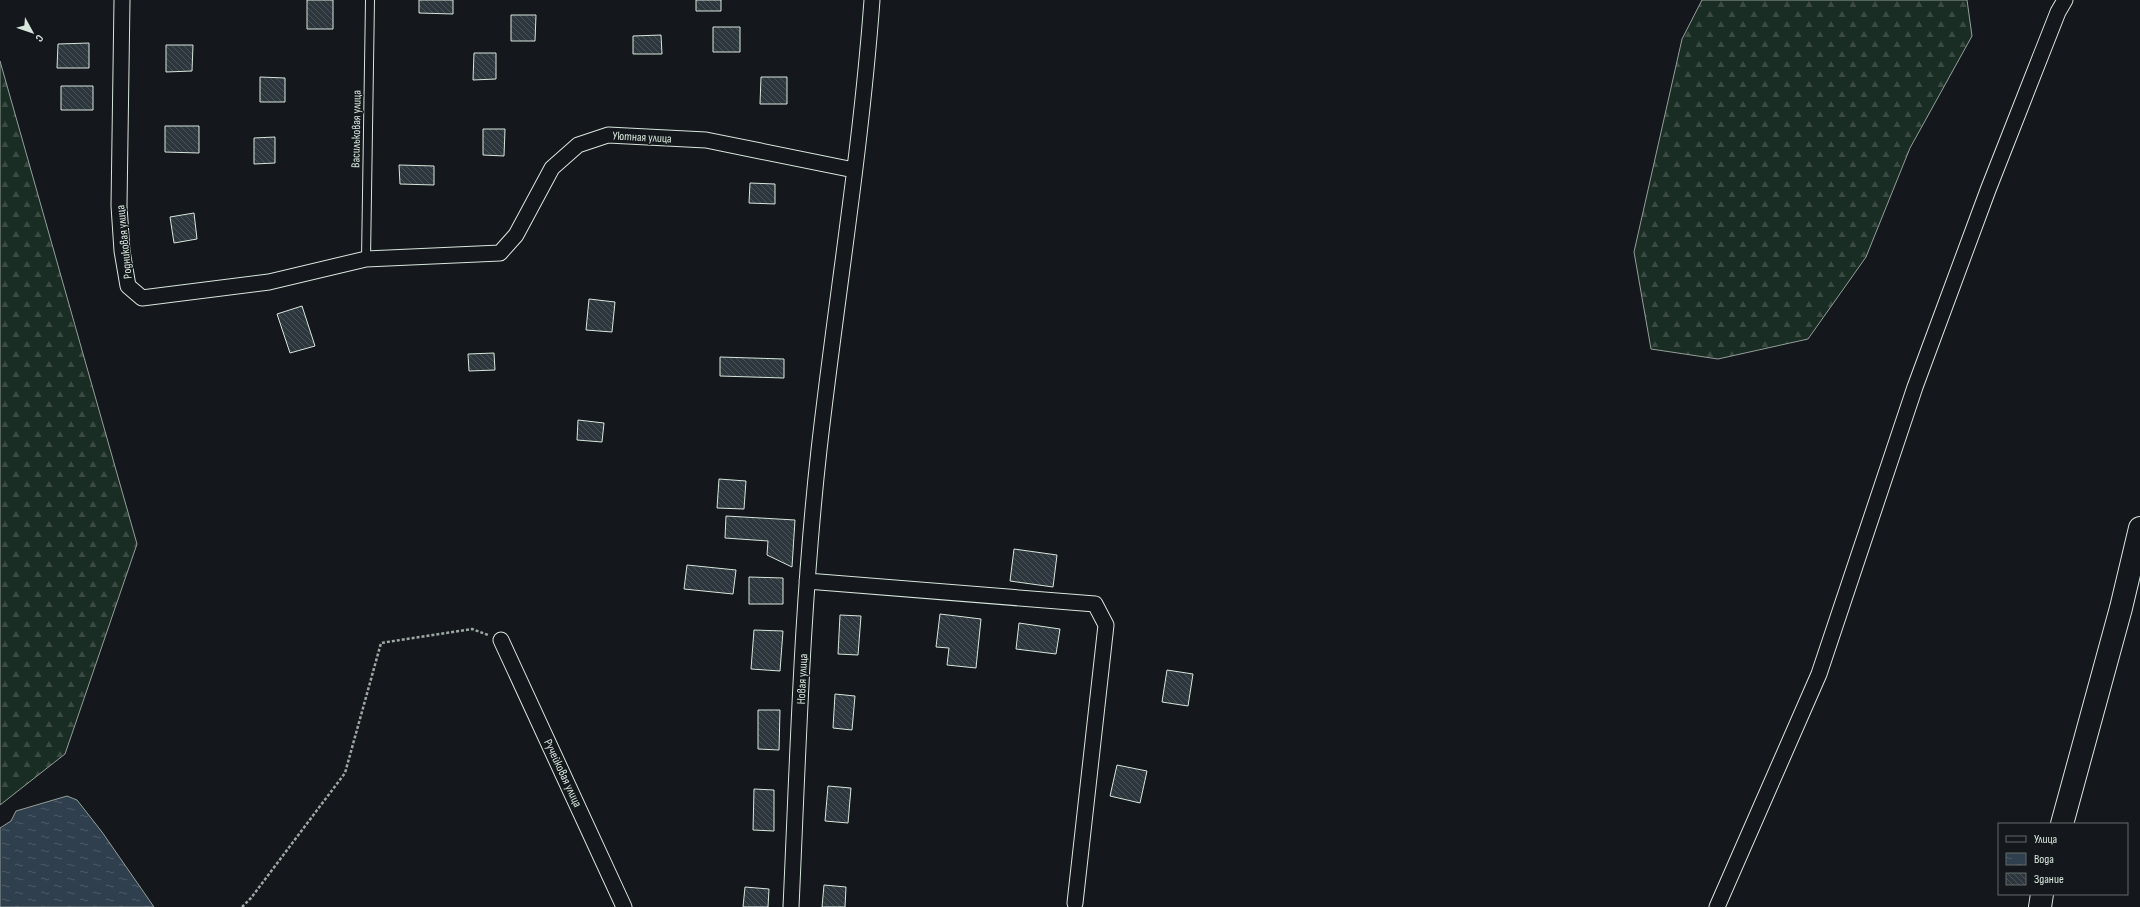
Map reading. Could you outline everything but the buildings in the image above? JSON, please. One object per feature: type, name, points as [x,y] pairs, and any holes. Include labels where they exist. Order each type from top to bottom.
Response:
[{"type":"main road","points":[[2062,823],[2121,608],[2140,528]]},
{"type":"main road","points":[[2040,907],[2042,895]]},
{"type":"street","name":"Родниковая улица","points":[[122,0],[119,206],[122,251],[128,286],[142,298],[168,296],[269,282],[366,259]]},
{"type":"street","name":"Новая улица","points":[[791,907],[807,581],[819,451],[854,170],[872,0]]},
{"type":"street","points":[[1717,907],[1819,674],[1915,387],[1988,190],[2058,12],[2065,0]]},
{"type":"street","name":"Уютная улица","points":[[366,259],[500,253],[516,235],[552,168],[578,145],[608,134],[706,140],[854,170]]},
{"type":"street","points":[[807,581],[1095,604],[1106,625],[1074,903]]},
{"type":"street","name":"Ручейковая улица","points":[[501,640],[624,907]]},
{"type":"lane","name":"Васильковая улица","points":[[366,259],[370,0]]},
{"type":"path","points":[[242,907],[251,898],[345,773],[381,643],[472,629],[501,640]]},
{"type":"green space","points":[[1702,0],[1967,0],[1972,36],[1910,148],[1866,257],[1808,339],[1718,359],[1651,349],[1634,252],[1682,39]]},
{"type":"green space","points":[[0,61],[137,544],[65,754],[0,805]]},
{"type":"water","points":[[67,796],[77,800],[102,832],[154,907],[0,907],[0,828],[11,821],[16,811]]}]
